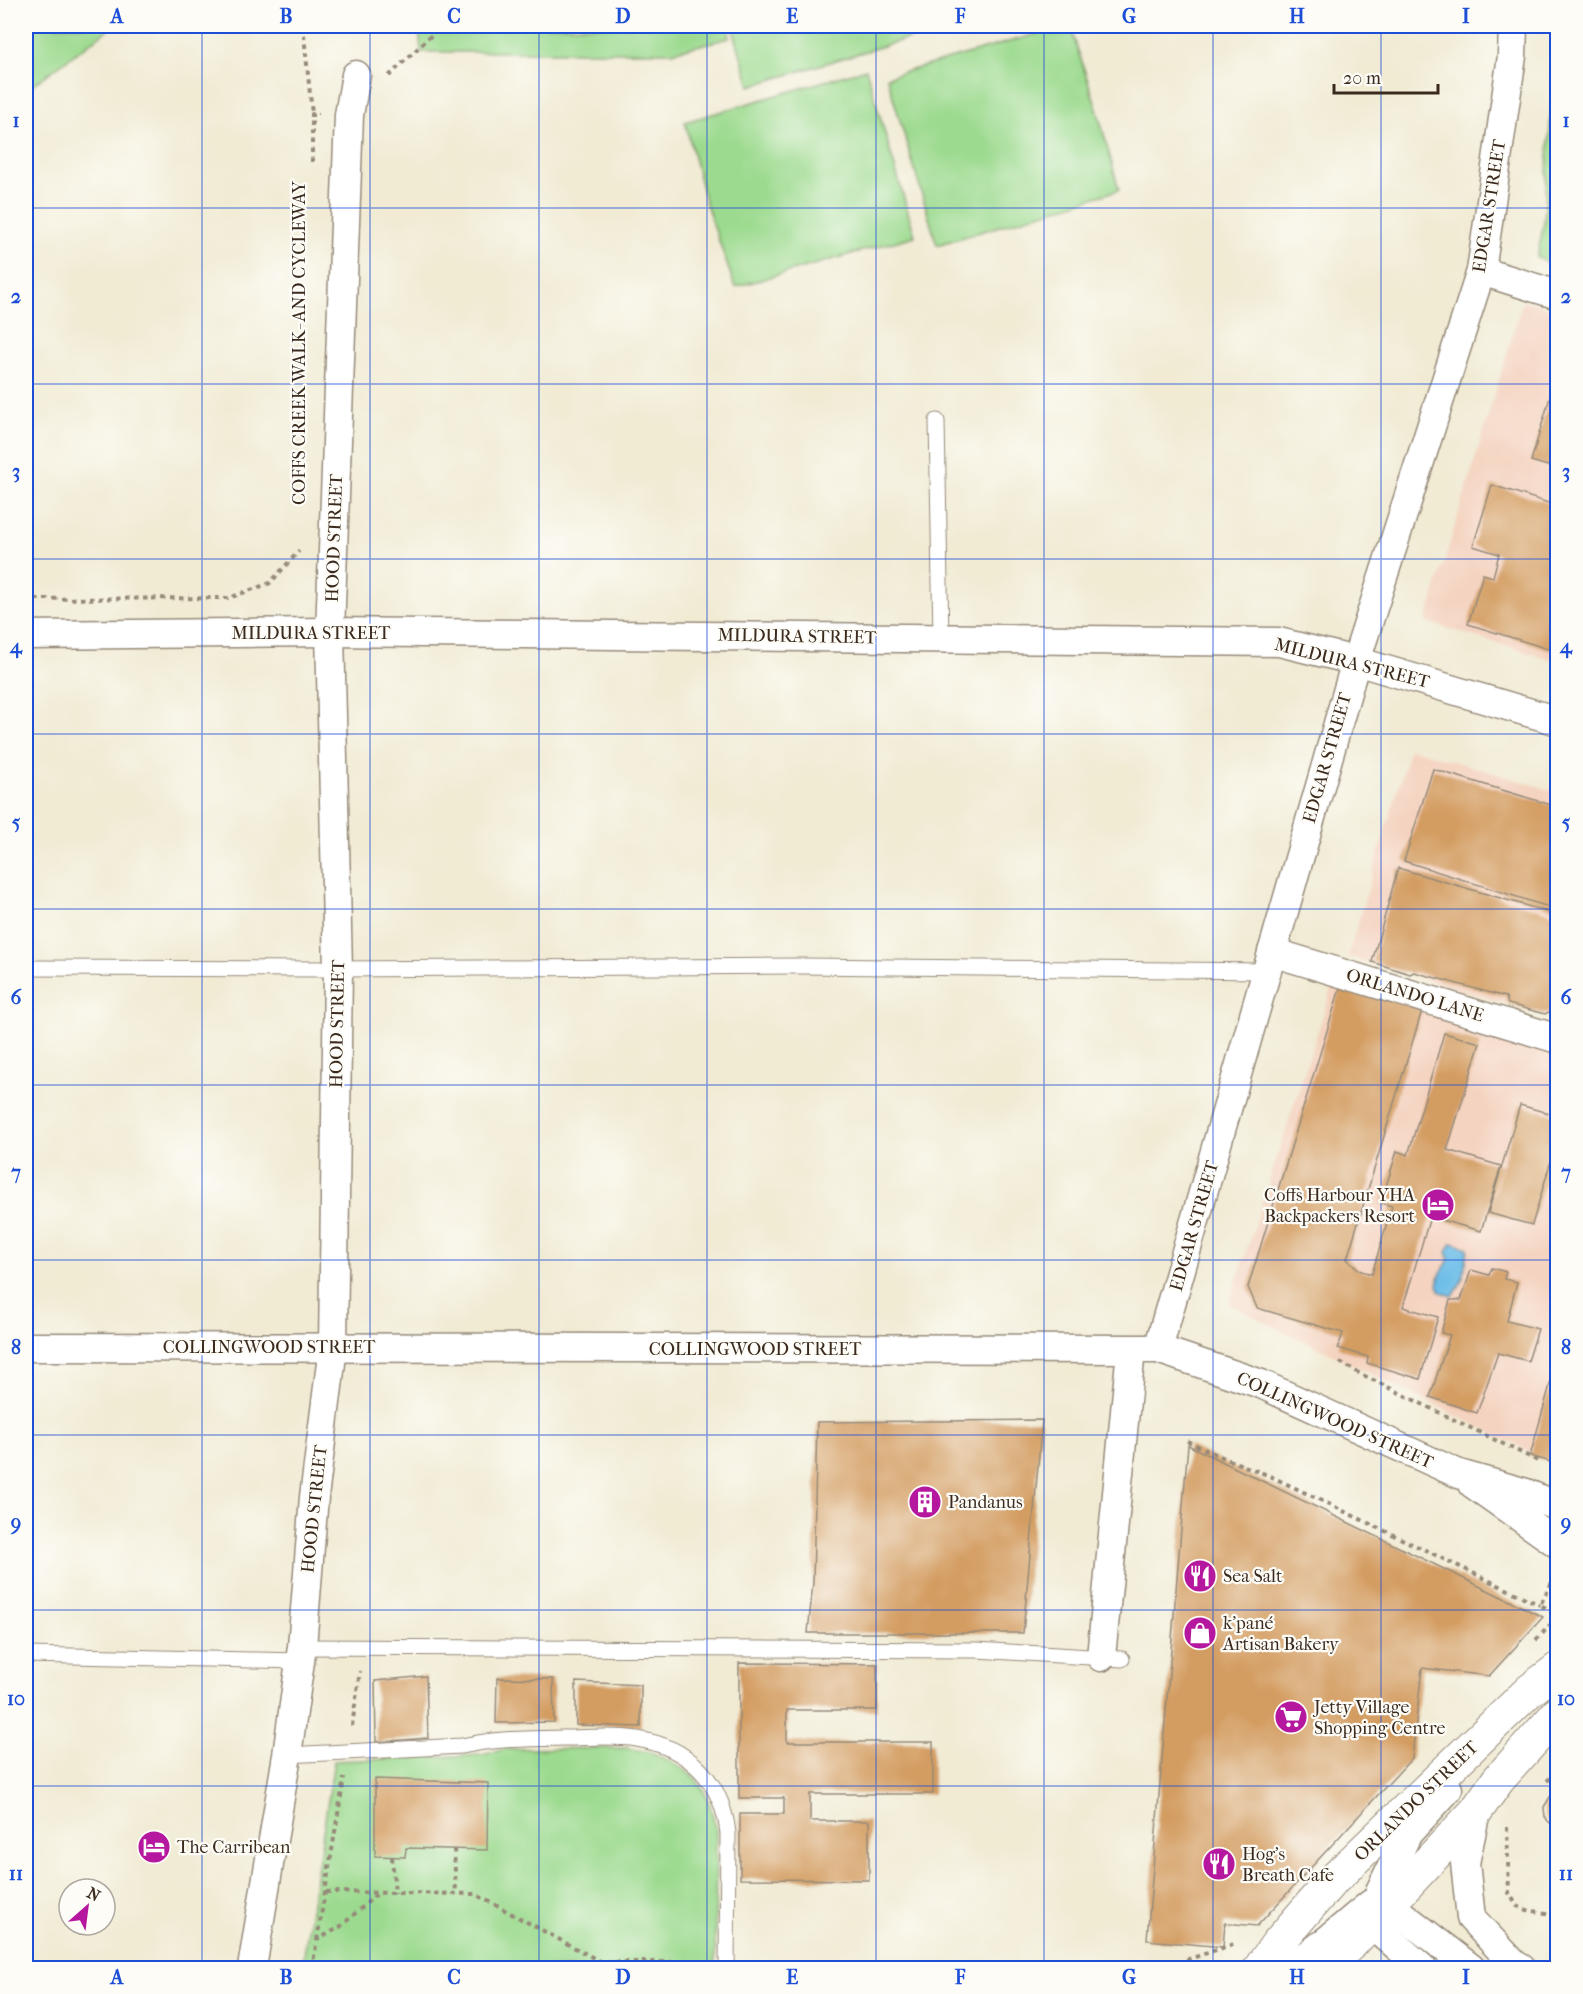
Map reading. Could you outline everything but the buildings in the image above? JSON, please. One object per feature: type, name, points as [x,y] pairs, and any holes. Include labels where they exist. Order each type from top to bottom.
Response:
[{"type":"street","name":"EDGAR STREET","points":[[1111,1658],[1145,1350],[1269,961],[1356,660],[1481,271],[1512,56],[1513,26]]},
{"type":"street","name":"HOOD STREET","points":[[252,1968],[287,1755],[300,1654],[314,1497],[333,1347],[338,969],[330,632],[349,115],[356,75]]},
{"type":"street","points":[[1481,271],[1557,295]]},
{"type":"street","name":"MILDURA STREET","points":[[26,635],[330,632],[1279,642],[1356,660],[1557,722]]},
{"type":"street","name":"ORLANDO LANE","points":[[1269,961],[1557,1039]]},
{"type":"street","name":"COLLINGWOOD STREET","points":[[26,1347],[1145,1350],[1261,1384],[1459,1474],[1526,1493],[1557,1507]]},
{"type":"street","name":"COLLINGWOOD STREET","points":[[1459,1474],[1557,1544]]},
{"type":"street","name":"ORLANDO STREET","points":[[1260,1968],[1277,1944],[1328,1885],[1529,1691],[1557,1669]]},
{"type":"street","points":[[1422,1968],[1382,1934],[1383,1906],[1380,1891],[1408,1833],[1486,1750],[1508,1712]]},
{"type":"street","points":[[1324,1968],[1353,1942],[1383,1906],[1476,1811],[1498,1780],[1557,1713]]},
{"type":"street","points":[[1476,1811],[1465,1863],[1472,1918],[1515,1965],[1521,1968]]},
{"type":"street","points":[[1287,1968],[1306,1958],[1372,1903],[1383,1906],[1471,1968]]},
{"type":"lane","points":[[937,421],[941,638]]},
{"type":"lane","points":[[26,968],[338,969],[1269,961]]},
{"type":"lane","points":[[26,1655],[977,1650],[1111,1658]]},
{"type":"lane","points":[[287,1755],[462,1746],[488,1740],[613,1737],[636,1739],[679,1752],[701,1770],[714,1786],[722,1800],[726,1816],[728,1833],[727,1966]]},
{"type":"path","name":"COFFS CREEK WALK- AND CYCLEWAY","points":[[301,26],[304,35],[312,114],[312,174]]},
{"type":"path","points":[[312,114],[349,115],[441,26]]},
{"type":"path","points":[[26,599],[229,598],[270,583],[298,555],[301,546]]},
{"type":"path","points":[[1340,1362],[1545,1464]]},
{"type":"path","points":[[1187,1441],[1270,1476],[1557,1614]]},
{"type":"path","points":[[1540,1605],[1557,1574]]},
{"type":"path","points":[[1542,1785],[1557,1771]]},
{"type":"path","points":[[1507,1826],[1509,1893],[1517,1906],[1557,1915]]},
{"type":"path","points":[[454,1849],[456,1894]]},
{"type":"path","points":[[392,1857],[395,1894]]},
{"type":"path","points":[[312,1968],[326,1892],[475,1894],[601,1962],[772,1968]]},
{"type":"path","points":[[317,1940],[340,1927],[377,1894]]},
{"type":"shaded area","points":[[1523,300],[1557,310],[1557,661],[1426,622]]},
{"type":"shaded area","points":[[1410,748],[1557,792],[1557,1019],[1348,956]]},
{"type":"shaded area","points":[[1335,983],[1557,1050],[1557,1463],[1526,1450],[1229,1304]]},
{"type":"green space","points":[[26,26],[113,26],[26,90]]},
{"type":"green space","points":[[419,26],[728,26],[730,38],[672,52],[421,52]]},
{"type":"green space","points":[[732,26],[950,26],[750,86]]},
{"type":"green space","points":[[1070,26],[1097,109],[1119,190],[937,245],[887,77]]},
{"type":"green space","points":[[1556,26],[1558,26],[1557,265],[1537,258],[1544,222]]},
{"type":"green space","points":[[866,69],[915,236],[735,287],[706,204],[685,122]]},
{"type":"green space","points":[[626,1748],[653,1753],[679,1766],[695,1778],[707,1796],[716,1827],[715,1968],[302,1968],[334,1761],[482,1755],[505,1749]]},
{"type":"water","points":[[1452,1243],[1468,1248],[1462,1280],[1452,1296],[1441,1292],[1438,1285],[1440,1275],[1448,1261],[1447,1251]]},
{"type":"place","name":"Coffs Harbour YHA Backpackers Resort","points":[[1438,1205]]},
{"type":"place","name":"Pandanus","points":[[925,1502]]},
{"type":"place","name":"Sea Salt","points":[[1200,1576]]},
{"type":"place","name":"k'pané Artisan Bakery","points":[[1200,1633]]},
{"type":"place","name":"Jetty Village Shopping Centre","points":[[1291,1717]]},
{"type":"place","name":"The Carribean","points":[[154,1847]]},
{"type":"place","name":"Hog's Breath Cafe","points":[[1219,1864]]}]
